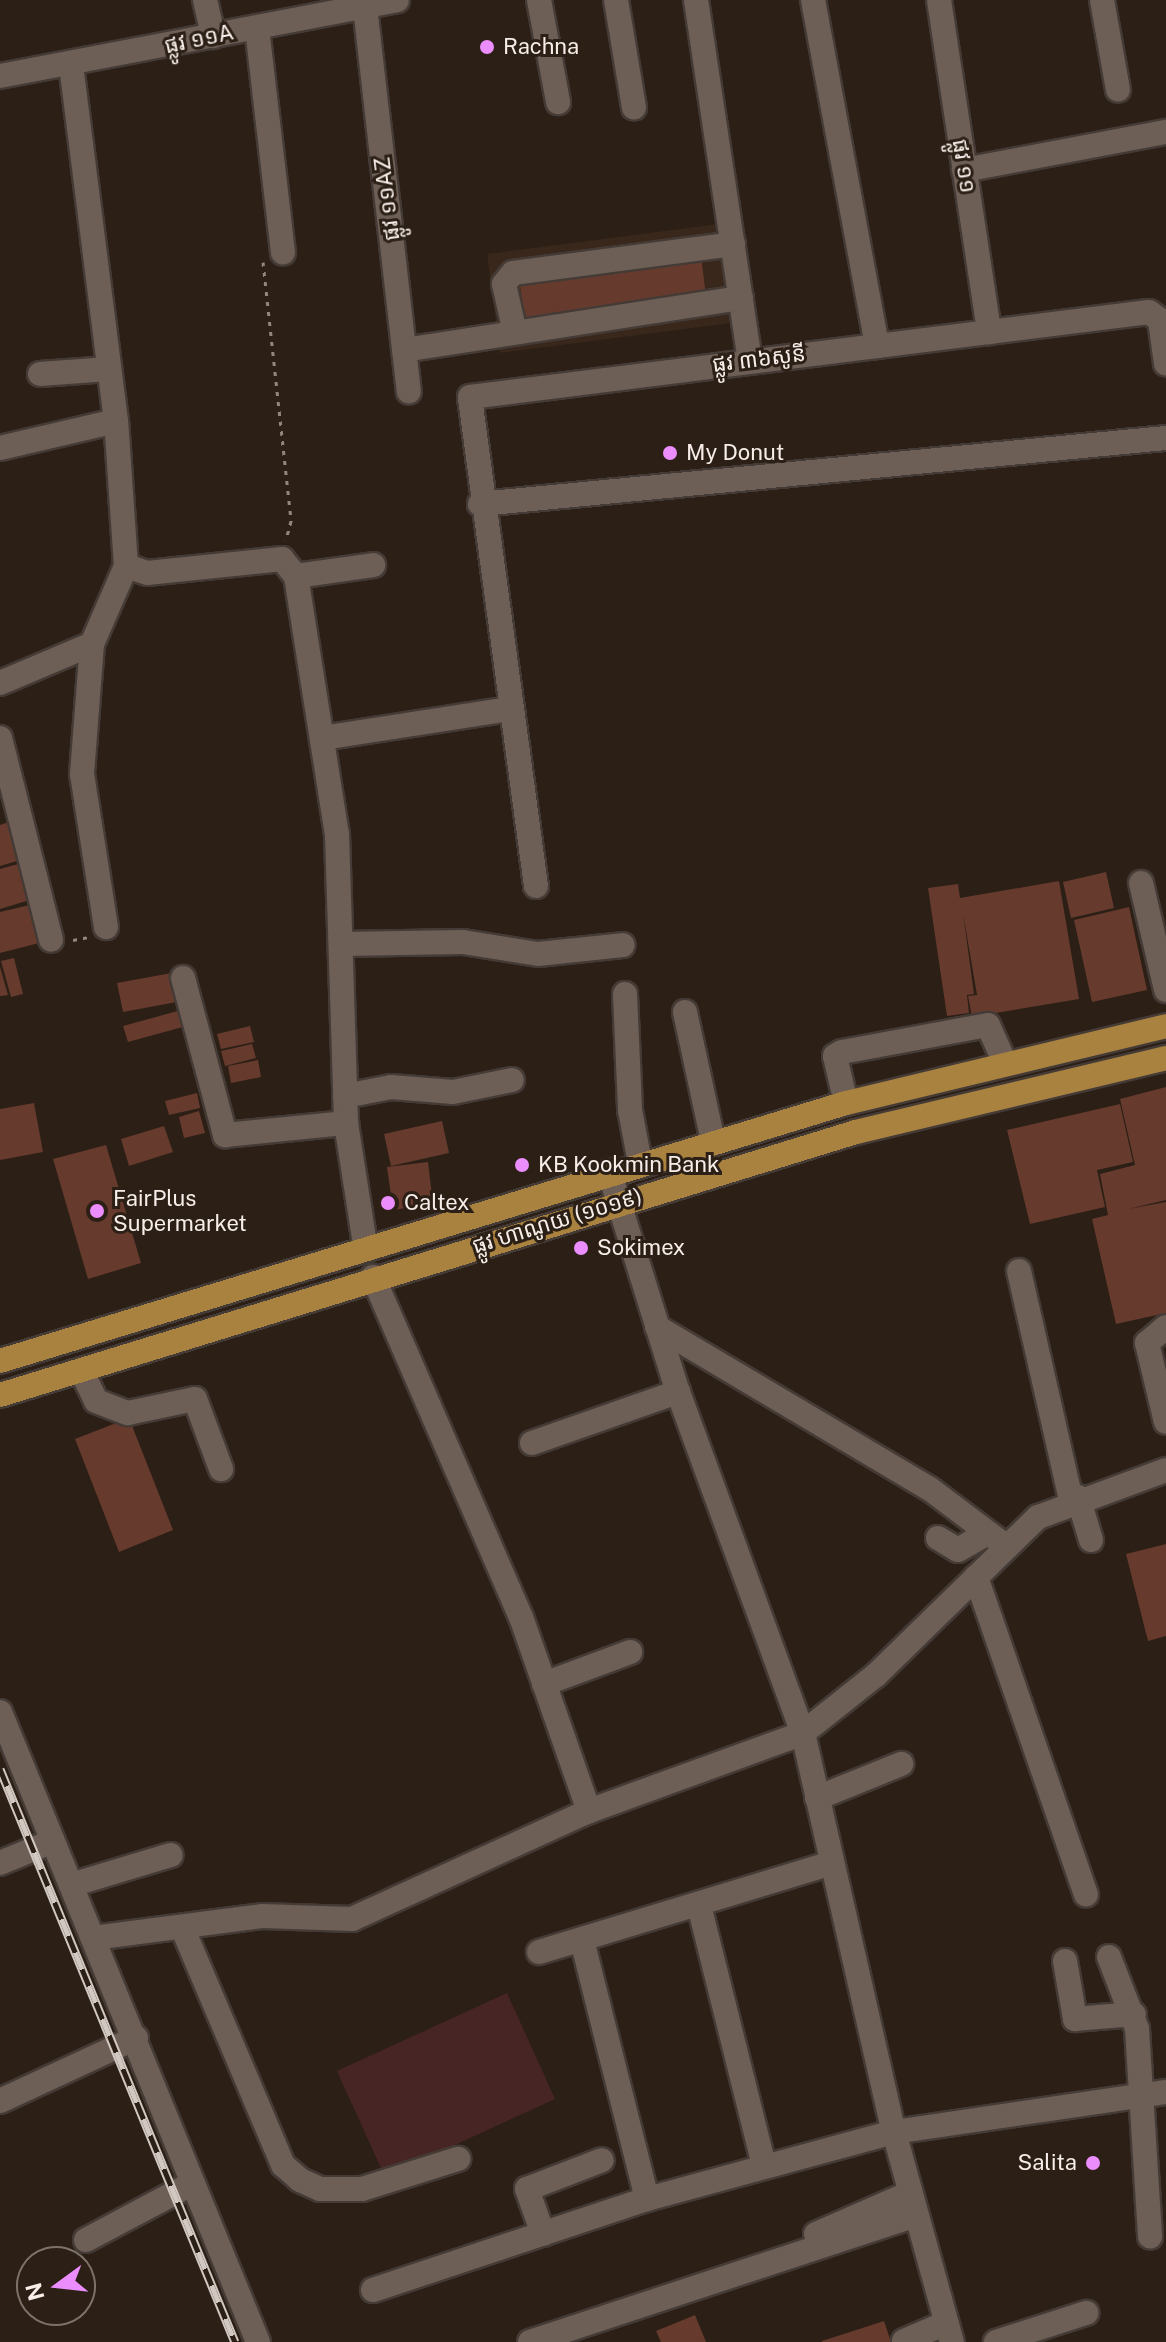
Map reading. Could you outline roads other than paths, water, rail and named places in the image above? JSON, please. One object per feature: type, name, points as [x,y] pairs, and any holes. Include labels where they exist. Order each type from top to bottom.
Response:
[{"type":"main road","name":"ផ្លូវ ហាណូយ (១០១៩)","points":[[0,1361],[365,1245],[713,1141],[1004,1061],[1166,1026]]},
{"type":"main road","name":"ផ្លូវ ហាណូយ (១០១៩)","points":[[0,1395],[617,1203],[933,1112],[1166,1058]]},
{"type":"street","points":[[205,0],[213,36]]},
{"type":"street","name":"ផ្លូវ ១១A","points":[[0,76],[71,66],[397,0]]},
{"type":"street","points":[[539,0],[558,102]]},
{"type":"street","points":[[616,0],[634,108]]},
{"type":"street","points":[[696,0],[750,360]]},
{"type":"street","points":[[813,0],[877,346]]},
{"type":"street","name":"ផ្លូវ ១១","points":[[939,0],[989,332]]},
{"type":"street","points":[[1102,0],[1118,90]]},
{"type":"street","name":"ផ្លូវ ១១AZ","points":[[365,7],[409,391]]},
{"type":"street","points":[[257,28],[273,253]]},
{"type":"street","points":[[71,66],[116,421],[126,566],[92,644],[82,774],[106,927]]},
{"type":"street","points":[[964,170],[1166,132]]},
{"type":"street","points":[[514,328],[504,284],[513,273],[733,244]]},
{"type":"street","points":[[404,350],[514,328],[741,298]]},
{"type":"street","name":"ផ្លូវ ៣៦សូនី","points":[[536,886],[467,403],[476,394],[1156,314],[1166,364]]},
{"type":"street","points":[[40,374],[109,369]]},
{"type":"street","points":[[0,448],[116,421]]},
{"type":"street","points":[[480,504],[1166,438]]},
{"type":"street","points":[[126,566],[147,573],[373,565]]},
{"type":"street","points":[[289,568],[337,834],[346,1123],[365,1245]]},
{"type":"street","points":[[0,683],[92,644]]},
{"type":"street","points":[[322,738],[510,709]]},
{"type":"street","points":[[0,738],[51,940]]},
{"type":"street","points":[[1141,883],[1166,990]]},
{"type":"street","points":[[341,944],[463,942],[538,954],[623,945]]},
{"type":"street","points":[[183,978],[225,1135],[346,1123]]},
{"type":"street","points":[[625,994],[630,1110],[640,1163]]},
{"type":"street","points":[[685,1012],[713,1141]]},
{"type":"street","points":[[846,1103],[835,1056],[842,1052],[988,1025],[1004,1061]]},
{"type":"street","points":[[345,1096],[391,1087],[453,1092],[512,1080]]},
{"type":"street","points":[[609,1171],[678,1392],[803,1733],[894,2132],[949,2332],[904,2341]]},
{"type":"street","points":[[1019,1271],[1074,1498],[1091,1540]]},
{"type":"street","points":[[373,1277],[472,1499],[544,1684],[589,1811]]},
{"type":"street","points":[[657,1327],[930,1489],[995,1538]]},
{"type":"street","points":[[1166,1327],[1147,1343],[1166,1422]]},
{"type":"street","points":[[81,1370],[96,1401],[128,1413],[195,1399],[221,1469]]},
{"type":"street","points":[[532,1443],[678,1392]]},
{"type":"street","points":[[938,1538],[958,1550],[995,1538],[1074,1498],[1166,1470]]},
{"type":"street","points":[[93,1938],[262,1916],[352,1919],[589,1811],[803,1733],[876,1675],[976,1577],[995,1538]]},
{"type":"street","points":[[976,1577],[1086,1894]]},
{"type":"street","points":[[544,1684],[630,1652]]},
{"type":"street","points":[[0,1712],[258,2342]]},
{"type":"street","points":[[817,1798],[901,1764]]},
{"type":"street","points":[[0,1863],[53,1841]]},
{"type":"street","points":[[71,1885],[171,1855]]},
{"type":"street","points":[[539,1952],[832,1863]]},
{"type":"street","points":[[699,1905],[764,2166]]},
{"type":"street","points":[[182,1927],[283,2165],[300,2180],[320,2189],[362,2189],[458,2159]]},
{"type":"street","points":[[582,1940],[647,2199]]},
{"type":"street","points":[[1109,1957],[1134,2014],[1154,2093],[1150,2237]]},
{"type":"street","points":[[1065,1961],[1075,2019],[1134,2014]]},
{"type":"street","points":[[0,2101],[136,2038]]},
{"type":"street","points":[[373,2290],[647,2199],[894,2132],[1154,2093]]},
{"type":"street","points":[[543,2234],[527,2189],[602,2160]]},
{"type":"street","points":[[86,2240],[193,2183]]},
{"type":"street","points":[[530,2342],[592,2332],[795,2250],[827,2225],[913,2204]]},
{"type":"street","points":[[996,2342],[1086,2313]]},
{"type":"railway","points":[[0,1769],[235,2342]]},
{"type":"place","name":"Rachna","points":[[487,47]]},
{"type":"place","name":"My Donut","points":[[670,453]]},
{"type":"place","name":"KB Kookmin Bank","points":[[522,1165]]},
{"type":"place","name":"Caltex","points":[[388,1203]]},
{"type":"place","name":"FairPlus Supermarket","points":[[97,1211]]},
{"type":"place","name":"Sokimex","points":[[581,1248]]},
{"type":"place","name":"Salita","points":[[1093,2163]]}]
